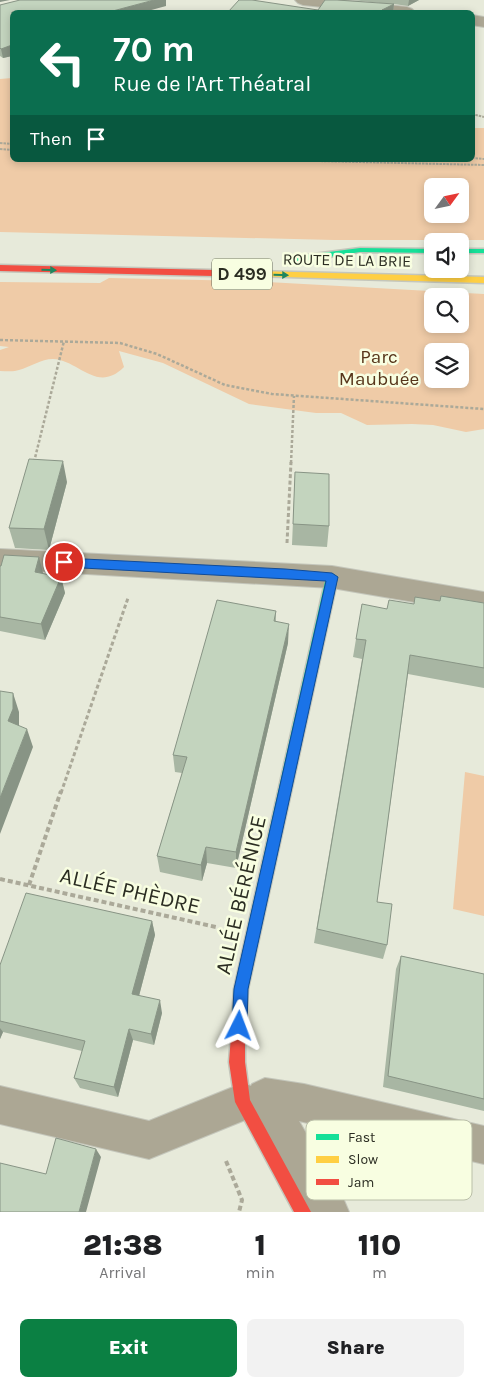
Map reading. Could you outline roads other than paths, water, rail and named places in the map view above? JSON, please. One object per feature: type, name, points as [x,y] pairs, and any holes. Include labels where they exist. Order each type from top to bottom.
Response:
[{"type":"main road","points":[[424,251],[360,250],[293,258],[424,262]]},
{"type":"main road","points":[[469,251],[484,251]]},
{"type":"main road","points":[[469,263],[477,263]]},
{"type":"main road","name":"ROUTE DE LA BRIE","points":[[0,268],[484,280]]},
{"type":"main road","name":"ALLÉE BÉRÉNICE","points":[[303,1212],[243,1102],[238,1062],[241,989],[332,577]]},
{"type":"street","points":[[310,5],[379,10]]},
{"type":"street","points":[[0,559],[332,577],[484,603]]},
{"type":"street","points":[[306,1171],[265,1097],[304,1103],[377,1120]]},
{"type":"street","points":[[0,1105],[149,1140],[243,1102]]},
{"type":"street","points":[[322,1200],[329,1212]]},
{"type":"park label","name":"Parc Maubuée","points":[[379,368]]}]
